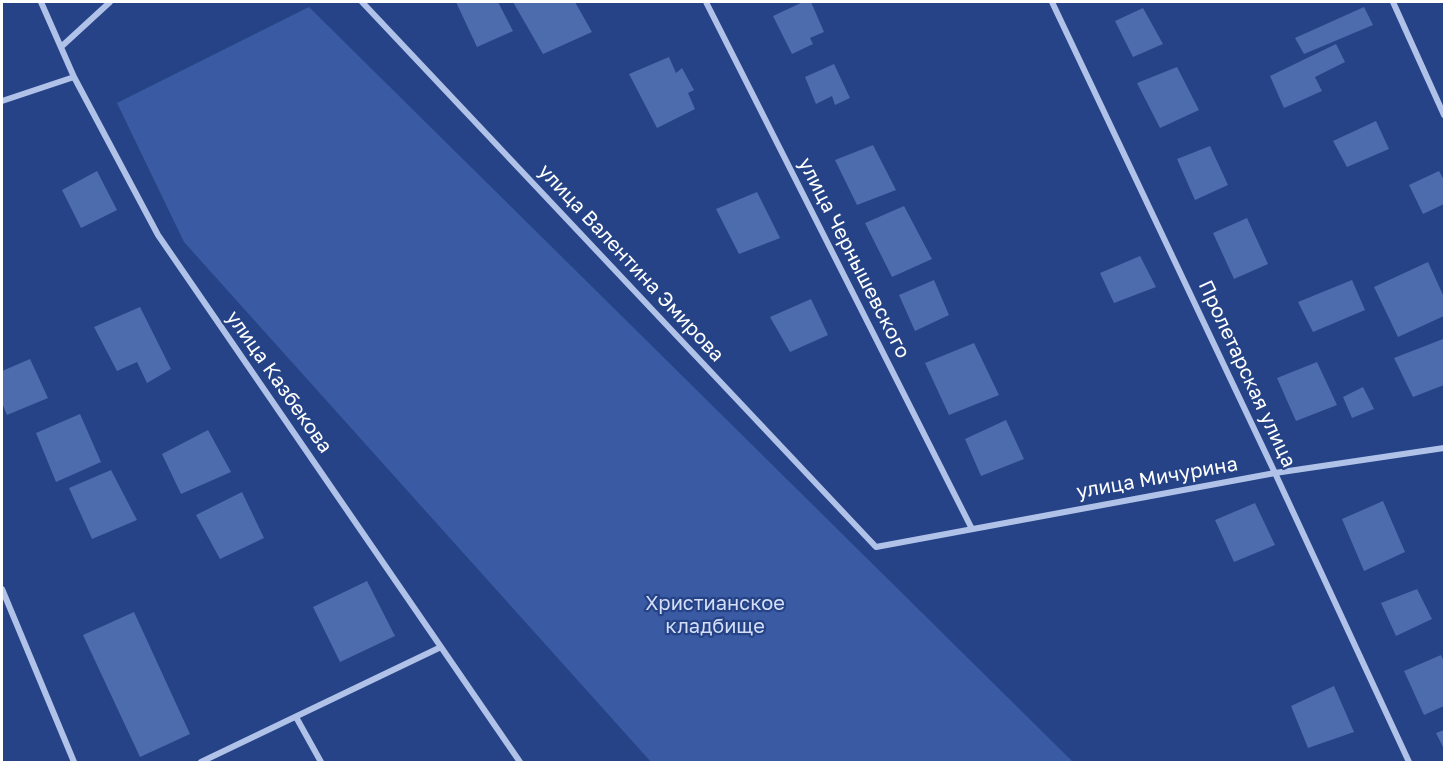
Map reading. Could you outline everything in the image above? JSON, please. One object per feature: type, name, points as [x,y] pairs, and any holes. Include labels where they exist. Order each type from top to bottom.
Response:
[{"type":"street","name":"улица Казбекова","points":[[41,2],[74,77],[158,235],[520,762]]},
{"type":"street","points":[[61,46],[110,2]]},
{"type":"street","name":"улица Валентина Эмирова","points":[[362,2],[876,547]]},
{"type":"street","name":"улица Чернышевского","points":[[706,2],[972,529]]},
{"type":"street","name":"Пролетарская улица","points":[[1052,2],[1275,473],[1408,762]]},
{"type":"street","points":[[1393,2],[1444,115]]},
{"type":"street","points":[[2,101],[74,77]]},
{"type":"street","name":"улица Мичурина","points":[[876,547],[1275,473],[1444,448]]},
{"type":"street","points":[[2,589],[74,762]]},
{"type":"street","points":[[201,762],[441,647]]},
{"type":"street","points":[[296,717],[321,762]]},
{"type":"green space","name":"Христианское кладбище","points":[[309,7],[1073,762],[651,762],[184,242],[117,103]]},
{"type":"building","points":[[456,2],[498,2],[513,31],[477,47]]},
{"type":"building","points":[[513,2],[575,2],[592,32],[543,54]]},
{"type":"building","points":[[803,2],[811,2],[824,32],[810,38],[813,44],[792,54],[773,16]]},
{"type":"building","points":[[1364,7],[1373,25],[1304,54],[1295,38]]},
{"type":"building","points":[[1143,8],[1163,44],[1133,57],[1115,21]]},
{"type":"building","points":[[1336,44],[1345,62],[1315,77],[1322,91],[1284,108],[1270,76]]},
{"type":"building","points":[[669,57],[676,73],[682,68],[694,90],[688,93],[695,109],[657,128],[629,74]]},
{"type":"building","points":[[834,64],[850,98],[835,105],[832,96],[816,104],[805,77]]},
{"type":"building","points":[[1177,67],[1199,110],[1160,128],[1137,83]]},
{"type":"building","points":[[1376,121],[1389,149],[1347,167],[1333,141]]},
{"type":"building","points":[[873,145],[896,190],[857,205],[835,160]]},
{"type":"building","points":[[1210,146],[1228,185],[1195,200],[1177,159]]},
{"type":"building","points":[[97,171],[117,210],[81,228],[62,190]]},
{"type":"building","points":[[1439,171],[1444,180],[1444,204],[1423,214],[1409,185]]},
{"type":"building","points":[[757,192],[780,238],[739,254],[716,209]]},
{"type":"building","points":[[904,206],[932,259],[892,277],[865,223]]},
{"type":"building","points":[[1247,218],[1268,264],[1234,279],[1213,233]]},
{"type":"building","points":[[1140,256],[1156,287],[1114,303],[1100,273]]},
{"type":"building","points":[[1428,262],[1444,297],[1444,316],[1398,337],[1374,287]]},
{"type":"building","points":[[934,280],[949,315],[915,331],[899,295]]},
{"type":"building","points":[[1352,280],[1365,310],[1313,332],[1298,302]]},
{"type":"building","points":[[811,299],[828,335],[790,352],[770,317]]},
{"type":"building","points":[[140,307],[171,369],[147,383],[137,362],[117,371],[94,327]]},
{"type":"building","points":[[1443,339],[1444,385],[1413,397],[1394,358]]},
{"type":"building","points":[[974,343],[999,395],[949,415],[925,363]]},
{"type":"building","points":[[30,359],[48,398],[7,415],[2,403],[2,371]]},
{"type":"building","points":[[1317,362],[1337,405],[1296,421],[1277,378]]},
{"type":"building","points":[[1363,387],[1374,409],[1352,418],[1343,397]]},
{"type":"building","points":[[80,414],[101,462],[56,482],[36,433]]},
{"type":"building","points":[[1006,420],[1024,459],[981,476],[965,439]]},
{"type":"building","points":[[208,430],[231,472],[181,494],[162,454]]},
{"type":"building","points":[[111,470],[137,520],[92,539],[69,488]]},
{"type":"building","points":[[242,492],[264,538],[220,559],[196,515]]},
{"type":"building","points":[[1383,501],[1405,552],[1364,571],[1342,519]]},
{"type":"building","points":[[1255,503],[1275,545],[1234,562],[1215,520]]},
{"type":"building","points":[[367,581],[395,636],[340,662],[313,607]]},
{"type":"building","points":[[1417,589],[1432,619],[1396,636],[1381,603]]},
{"type":"building","points":[[134,612],[190,734],[140,757],[83,635]]},
{"type":"building","points":[[1441,655],[1444,662],[1444,706],[1424,715],[1404,671]]},
{"type":"building","points":[[1334,686],[1354,732],[1308,748],[1291,706]]},
{"type":"building","points":[[1444,730],[1444,749],[1436,733]]}]
